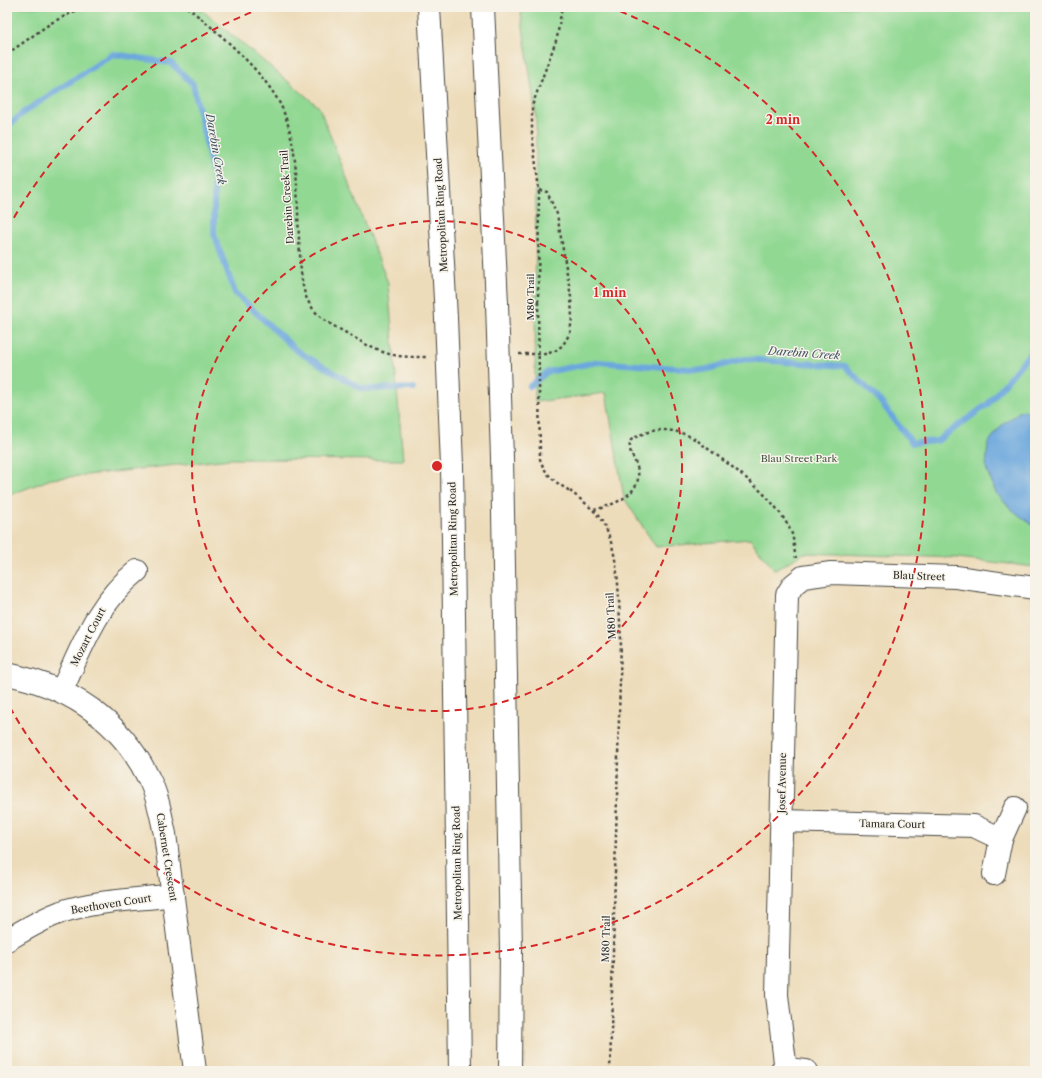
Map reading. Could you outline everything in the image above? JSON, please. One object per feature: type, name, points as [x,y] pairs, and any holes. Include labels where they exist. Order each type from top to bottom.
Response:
[{"type":"main road","name":"Metropolitan Ring Road","points":[[429,7],[446,318],[452,466],[460,1071]]},
{"type":"main road","points":[[483,7],[497,304],[502,458],[511,942],[510,1071]]},
{"type":"main road","name":"Mozart Court","points":[[62,690],[95,619],[110,596],[137,571]]},
{"type":"main road","name":"Blau Street","points":[[803,577],[832,573],[956,577],[1035,588]]},
{"type":"main road","name":"Josef Avenue","points":[[786,1071],[770,1045],[776,995],[786,606],[787,595],[793,585],[803,577]]},
{"type":"main road","name":"Cabernet Crescent","points":[[7,674],[31,679],[62,690],[98,714],[118,733],[136,755],[149,779],[159,805],[165,834],[195,1071]]},
{"type":"main road","points":[[994,874],[1000,838],[1015,808]]},
{"type":"main road","name":"Tamara Court","points":[[781,821],[974,826],[1000,838]]},
{"type":"main road","name":"Beethoven Court","points":[[7,940],[33,925],[61,912],[90,906],[173,895]]},
{"type":"path","points":[[7,54],[51,23],[83,7]]},
{"type":"path","name":"Darebin Creek Trail","points":[[187,7],[209,24],[249,64],[267,85],[281,107],[289,129],[295,169],[301,273],[304,293],[311,306],[319,315],[333,326],[373,350],[398,357],[414,357]]},
{"type":"path","name":"M80 Trail","points":[[562,7],[557,38],[532,106],[532,134],[539,190],[538,302],[540,459],[543,469],[550,478],[570,491],[593,511],[603,523],[611,542],[617,575],[620,639],[610,1071]]},
{"type":"path","points":[[539,190],[547,192],[557,214],[571,297],[572,318],[570,333],[563,345],[555,351],[546,354]]},
{"type":"path","points":[[593,511],[609,506],[624,498],[637,486],[639,478],[637,467],[630,452],[629,446],[631,440],[651,431],[675,431],[687,434],[738,472],[777,510],[792,536],[793,546],[803,577]]},
{"type":"green space","points":[[7,7],[198,7],[319,107],[388,283],[403,460],[230,459],[51,479],[7,496]]},
{"type":"green space","name":"Blau Street Park","points":[[520,7],[1035,7],[1035,567],[957,558],[804,553],[775,570],[750,539],[656,547],[624,498],[606,393],[535,402],[536,116]]},
{"type":"water","points":[[1035,410],[1035,527],[1011,509],[996,493],[986,468],[988,443],[1001,426],[1020,411]]},
{"type":"waterway","name":"Darebin Creek","points":[[7,127],[24,112],[113,54],[171,63],[193,84],[214,179],[214,234],[235,293],[297,351],[362,389],[413,388]]},
{"type":"waterway","name":"Darebin Creek","points":[[530,386],[547,372],[597,362],[704,370],[745,359],[845,366],[880,401],[912,443],[937,441],[988,404],[1035,347]]}]
